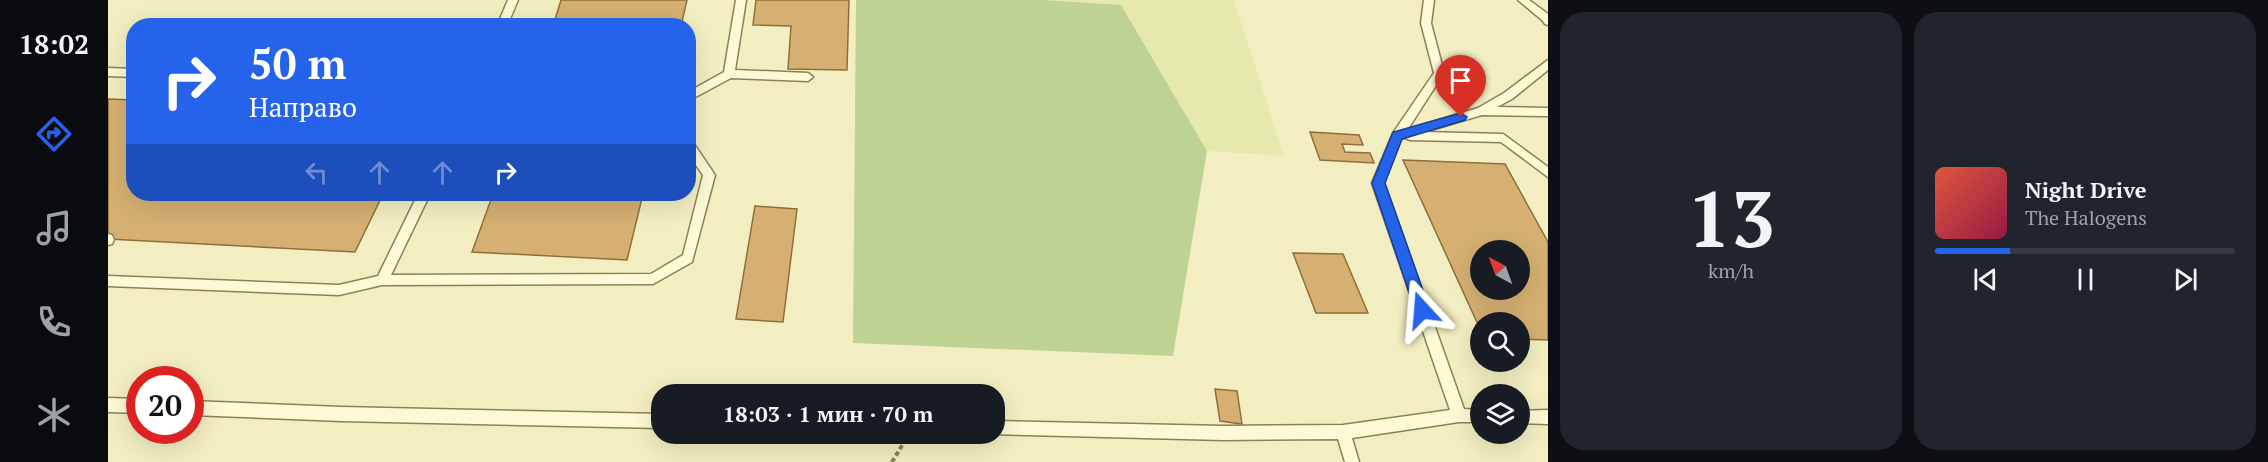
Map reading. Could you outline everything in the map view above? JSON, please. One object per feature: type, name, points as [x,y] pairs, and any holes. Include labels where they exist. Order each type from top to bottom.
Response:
[{"type":"lane","points":[[505,18],[513,0]]},
{"type":"lane","points":[[729,74],[741,0]]},
{"type":"lane","points":[[1429,0],[1426,23],[1439,73],[1397,136],[1378,183],[1459,415]]},
{"type":"lane","points":[[1523,0],[1548,22]]},
{"type":"lane","points":[[1397,136],[1482,111],[1508,96],[1548,64]]},
{"type":"lane","points":[[108,72],[126,73]]},
{"type":"lane","points":[[696,93],[729,74],[808,77]]},
{"type":"lane","points":[[1482,111],[1548,112]]},
{"type":"lane","points":[[1397,136],[1503,138],[1548,173]]},
{"type":"lane","points":[[108,281],[339,290],[382,280],[653,279],[688,258],[709,175],[696,156]]},
{"type":"lane","points":[[382,280],[421,201]]},
{"type":"lane","points":[[108,405],[126,406]]},
{"type":"lane","points":[[204,409],[651,421]]},
{"type":"lane","points":[[1005,428],[1223,433],[1343,432],[1459,415],[1470,416]]},
{"type":"lane","points":[[1530,417],[1548,417]]},
{"type":"lane","points":[[1343,432],[1352,462]]},
{"type":"path","points":[[892,462],[903,444]]},
{"type":"green space","points":[[856,0],[1043,0],[1121,5],[1207,151],[1173,356],[853,343]]},
{"type":"green space","points":[[1043,0],[1234,0],[1284,156],[1207,151],[1121,5]]},
{"type":"building","points":[[561,0],[687,0],[683,18],[555,18]]},
{"type":"building","points":[[756,0],[849,0],[847,70],[788,69],[791,26],[753,25]]},
{"type":"building","points":[[108,99],[126,100],[126,201],[380,201],[355,252],[108,239]]},
{"type":"building","points":[[1310,132],[1359,135],[1363,145],[1342,144],[1345,152],[1370,153],[1374,163],[1320,160]]},
{"type":"building","points":[[1403,160],[1505,164],[1548,242],[1548,340],[1530,339],[1530,312],[1472,312]]},
{"type":"building","points":[[490,201],[641,201],[627,260],[472,252]]},
{"type":"building","points":[[755,206],[797,209],[783,322],[736,319]]},
{"type":"building","points":[[1293,253],[1343,254],[1368,313],[1316,313]]},
{"type":"building","points":[[1215,389],[1237,391],[1242,424],[1220,421]]},
{"type":"route","points":[[1422,310],[1378,183],[1397,136],[1461,117]]}]
